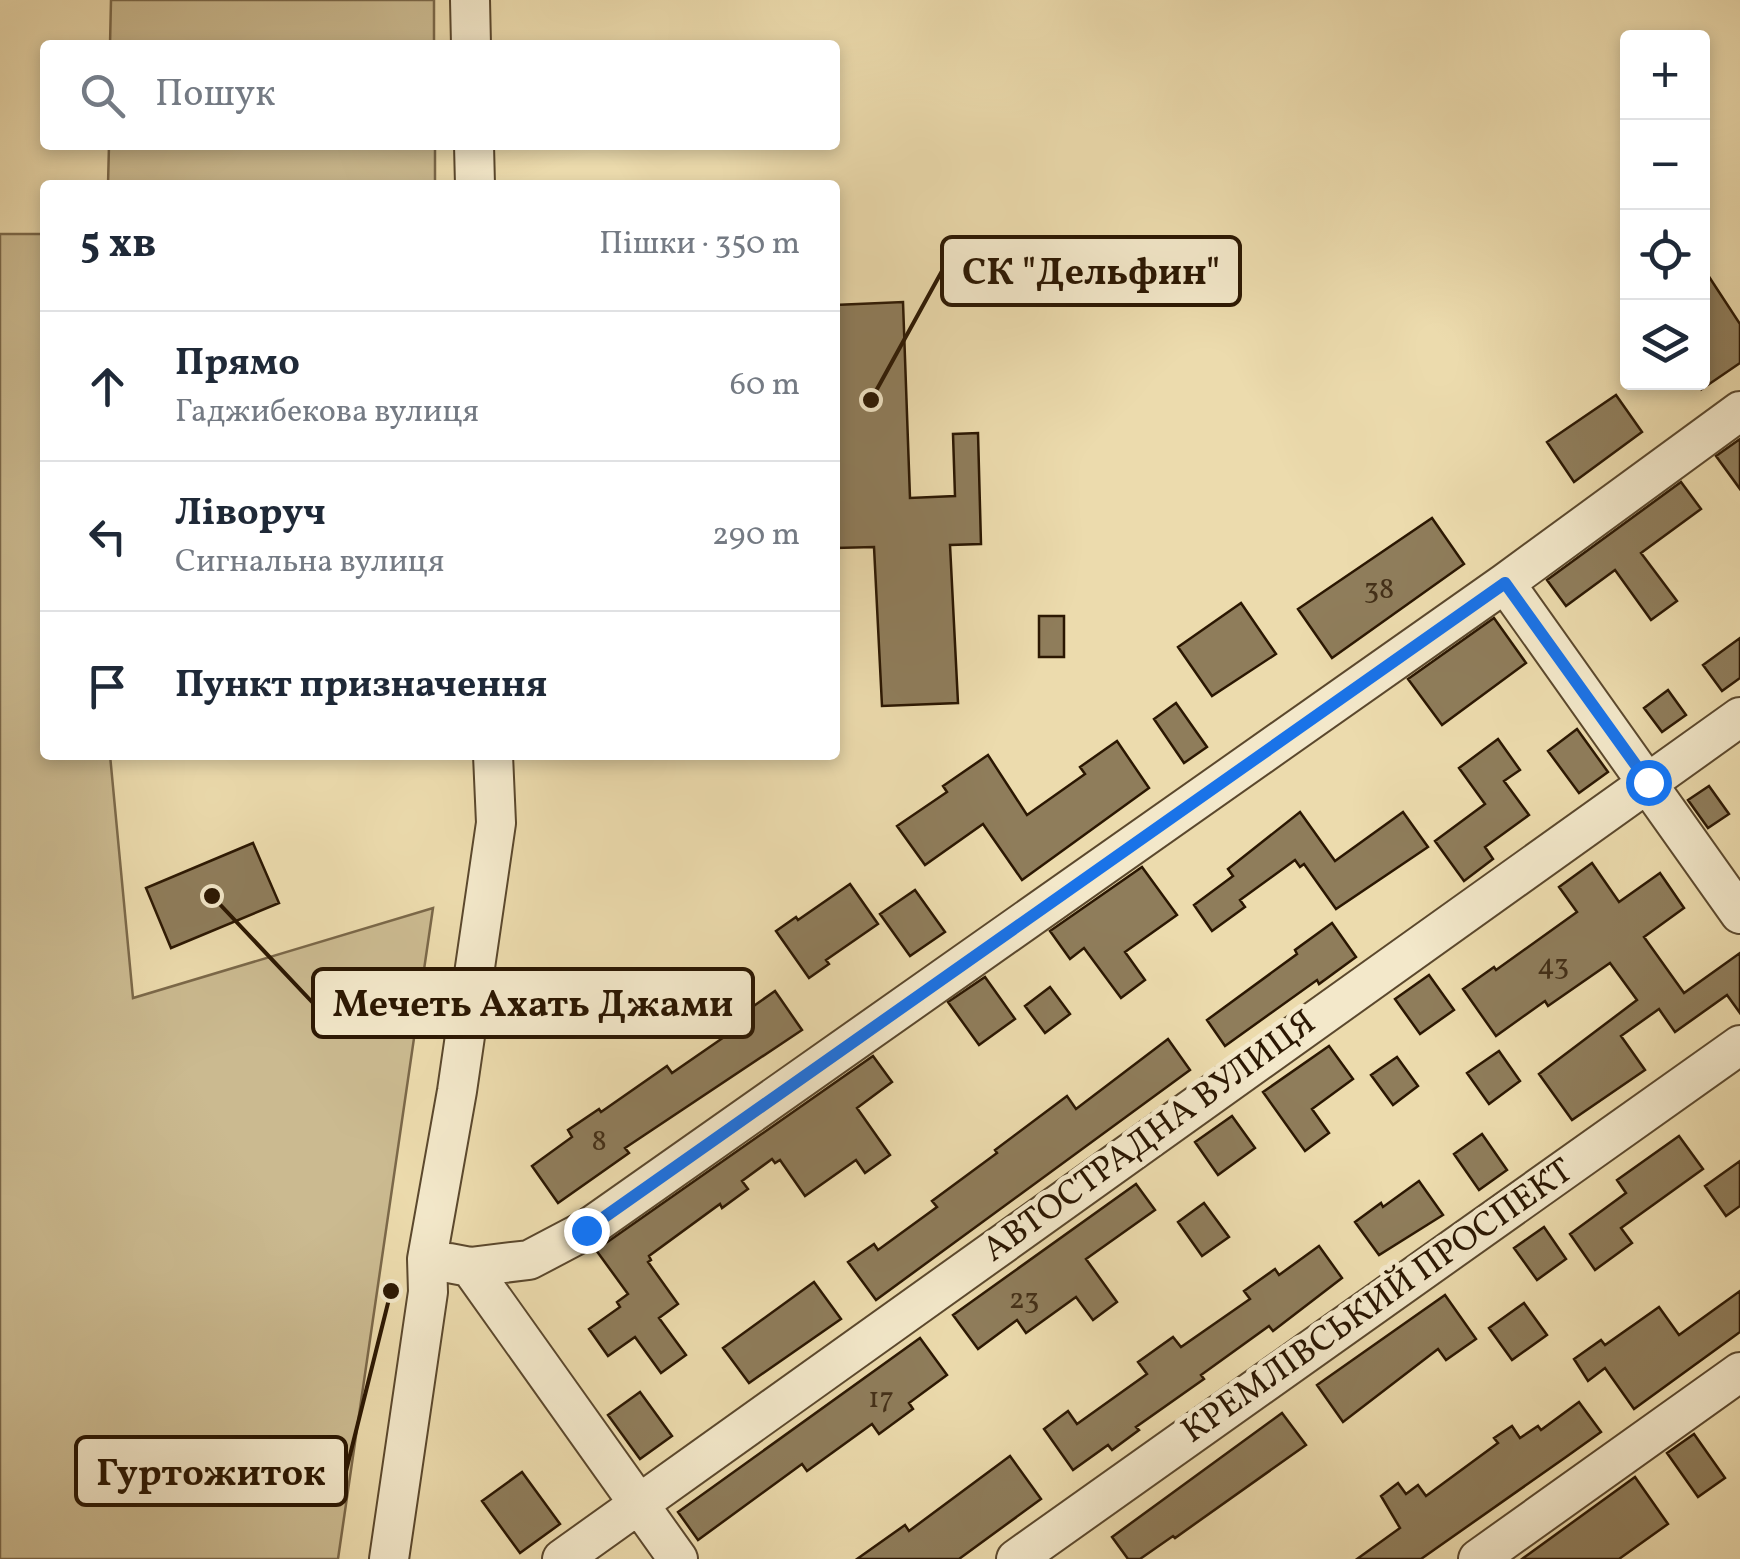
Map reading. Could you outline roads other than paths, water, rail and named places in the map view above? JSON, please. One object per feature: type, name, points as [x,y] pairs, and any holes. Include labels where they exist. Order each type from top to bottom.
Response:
[{"type":"street","points":[[470,0],[471,40]]},
{"type":"street","points":[[474,150],[475,180]]},
{"type":"street","points":[[427,1259],[470,1267],[529,1260],[586,1230],[1505,583],[1740,410]]},
{"type":"street","points":[[1505,583],[1740,914]]},
{"type":"street","name":"АВТОСТРАДНА ВУЛИЦЯ","points":[[562,1559],[1740,717]]},
{"type":"street","points":[[389,1559],[428,1292],[427,1259],[460,1072],[496,822],[494,760]]},
{"type":"street","name":"КРЕМЛІВСЬКИЙ ПРОСПЕКТ","points":[[1016,1559],[1740,1045]]},
{"type":"street","points":[[470,1267],[678,1559]]},
{"type":"street","points":[[1478,1559],[1740,1372]]},
{"type":"place","name":"СК \"Дельфин\"","points":[[871,400]]},
{"type":"place","name":"Мечеть Ахать Джами","points":[[212,896]]},
{"type":"place","name":"Гуртожиток","points":[[391,1291]]}]
